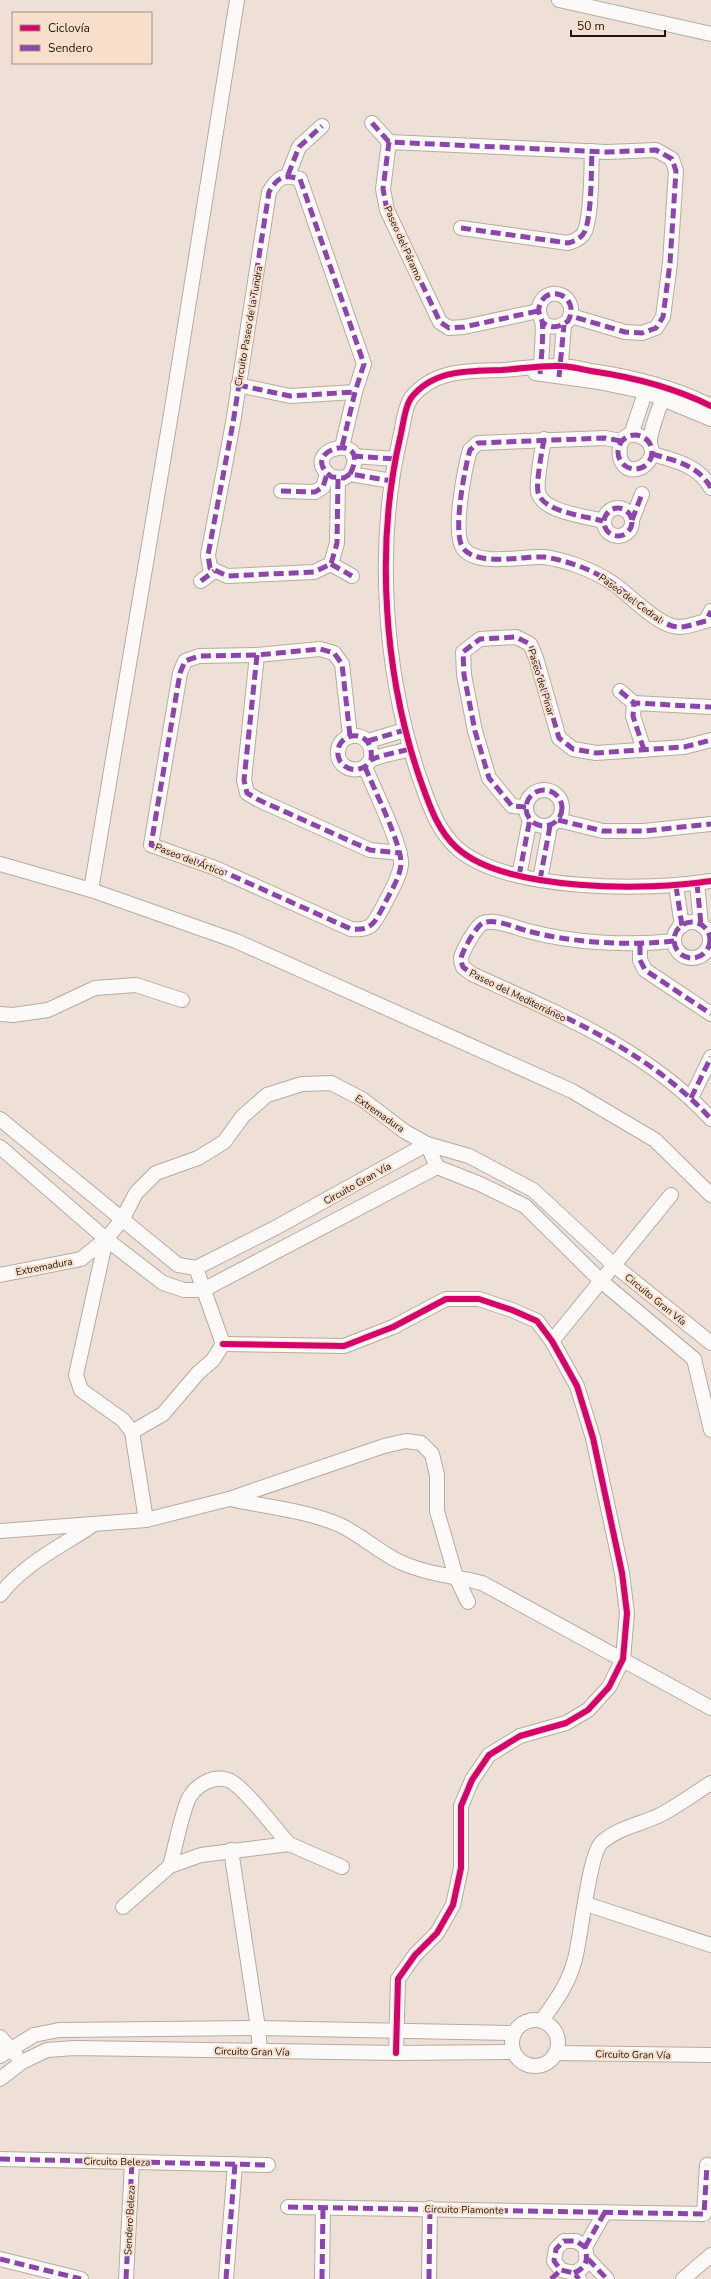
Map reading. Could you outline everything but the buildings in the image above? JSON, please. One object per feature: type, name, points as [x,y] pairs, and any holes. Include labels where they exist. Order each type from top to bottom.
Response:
[{"type":"street","points":[[91,890],[172,408],[236,0]]},
{"type":"street","points":[[559,0],[711,34]]},
{"type":"street","points":[[372,123],[389,142]]},
{"type":"street","points":[[322,126],[299,147],[288,176],[300,179],[307,193],[329,266],[364,364],[355,392],[342,447]]},
{"type":"street","name":"Paseo del Páramo","points":[[389,142],[592,151],[607,152],[656,150],[672,159],[676,171],[669,270],[663,317],[656,328],[642,333],[625,332],[567,320],[552,327],[540,316],[448,328],[440,322],[387,210],[384,189],[389,142]]},
{"type":"street","points":[[461,228],[568,243],[578,239],[584,232],[588,219],[592,151]]},
{"type":"street","name":"Circuito Paseo de la Tundra","points":[[214,571],[210,568],[208,555],[233,423],[238,385],[255,290],[268,192],[276,180],[288,176]]},
{"type":"street","points":[[541,370],[540,303],[545,297],[553,294],[562,295],[568,300],[572,308],[567,320],[560,371]]},
{"type":"street","points":[[711,406],[648,387],[560,371],[515,370],[456,372],[439,377],[422,387],[409,401],[395,459],[386,553],[388,629],[405,730],[431,810],[447,838],[475,861],[520,876],[540,880],[621,888],[676,886],[711,881]]},
{"type":"street","points":[[238,385],[290,396],[355,392]]},
{"type":"street","points":[[648,387],[626,438],[618,449],[619,458],[624,465],[633,468],[641,468],[648,462],[665,393]]},
{"type":"street","points":[[665,393],[711,419]]},
{"type":"street","name":"Paseo del Cedral","points":[[711,488],[700,474],[686,464],[651,448],[641,436],[626,438],[544,440],[478,444],[470,450],[460,493],[459,533],[461,546],[470,555],[494,559],[545,557],[575,565],[597,574],[614,585],[663,623],[678,627],[706,621],[711,611]]},
{"type":"street","points":[[544,440],[538,492],[542,501],[550,508],[603,521]]},
{"type":"street","points":[[281,491],[316,492],[338,476],[355,465],[354,456],[349,450],[342,447],[334,447],[327,452],[323,459],[323,467],[338,476],[392,481]]},
{"type":"street","points":[[354,456],[395,459]]},
{"type":"street","points":[[331,564],[336,543],[338,476]]},
{"type":"street","points":[[632,520],[628,511],[618,507],[608,511],[603,521],[605,530],[613,536],[623,536],[630,530],[632,520],[642,494]]},
{"type":"street","points":[[200,581],[214,571],[227,576],[314,572],[331,564]]},
{"type":"street","points":[[331,564],[352,576]]},
{"type":"street","name":"Paseo del Pinar","points":[[711,740],[684,747],[644,750],[596,753],[573,749],[559,738],[536,658],[530,644],[516,637],[480,639],[463,652],[464,675],[475,731],[489,778],[512,806],[528,813],[539,826],[554,823],[603,831],[644,831],[711,824]]},
{"type":"street","name":"Paseo del Ártico","points":[[350,736],[342,664],[334,653],[320,649],[257,655],[199,656],[185,662],[180,673],[151,845],[215,868],[351,929],[363,930],[375,923],[398,878],[401,864],[400,853],[368,764],[372,750],[368,741]]},
{"type":"street","points":[[257,655],[244,780],[247,793],[259,800],[370,850],[400,853]]},
{"type":"street","points":[[620,691],[634,703],[711,708]]},
{"type":"street","points":[[634,703],[633,716],[644,750]]},
{"type":"street","points":[[405,730],[368,741],[360,736],[350,736],[342,741],[338,750],[339,760],[346,768],[355,770],[410,749]]},
{"type":"street","points":[[520,876],[530,798],[537,792],[546,791],[555,794],[561,802],[562,811],[554,823],[540,880]]},
{"type":"street","points":[[0,864],[91,890],[236,941],[398,1012],[572,1092],[655,1140],[711,1195]]},
{"type":"street","points":[[696,883],[710,937],[708,948],[705,953],[694,958],[683,956],[678,952],[674,941],[675,935],[682,926],[688,923],[707,929]]},
{"type":"street","points":[[676,886],[682,926]]},
{"type":"street","name":"Paseo del Mediterráneo","points":[[674,941],[640,945],[540,934],[500,923],[484,922],[476,927],[461,958],[463,967],[472,974],[600,1034],[667,1079],[691,1098],[711,1119]]},
{"type":"street","points":[[640,945],[640,960],[645,970],[711,1014]]},
{"type":"street","points":[[0,1014],[13,1015],[48,1010],[95,988],[136,986],[182,1000]]},
{"type":"street","points":[[691,1098],[711,1057]]},
{"type":"street","name":"Extremadura","points":[[0,1275],[81,1259],[106,1239],[122,1220],[136,1193],[156,1173],[198,1158],[224,1142],[243,1116],[267,1095],[302,1084],[331,1083],[362,1099],[404,1131],[427,1144]]},
{"type":"street","points":[[0,1119],[178,1265],[196,1268],[223,1344]]},
{"type":"street","points":[[427,1144],[437,1167],[480,1184],[525,1206],[601,1282],[694,1359],[711,1430]]},
{"type":"street","name":"Circuito Gran Vía","points":[[196,1268],[275,1228],[427,1144],[469,1156],[532,1190],[615,1266],[710,1342]]},
{"type":"street","points":[[0,1147],[106,1239],[163,1282],[184,1290],[203,1290],[285,1245],[437,1167]]},
{"type":"street","points":[[552,1341],[615,1266],[671,1195]]},
{"type":"street","points":[[275,1228],[285,1245]]},
{"type":"street","points":[[106,1239],[76,1375],[81,1390],[123,1420],[132,1432],[146,1520]]},
{"type":"street","points":[[81,1259],[98,1278]]},
{"type":"street","points":[[223,1344],[344,1346],[393,1327],[446,1299],[479,1300],[512,1310],[537,1321],[552,1341],[577,1386],[593,1438],[622,1573],[627,1613],[623,1659],[609,1687],[588,1710],[566,1723],[520,1736],[489,1755],[472,1780],[461,1806],[461,1868],[453,1905],[437,1933],[415,1955],[398,1979],[396,2053]]},
{"type":"street","points":[[694,1359],[710,1342]]},
{"type":"street","points":[[132,1432],[163,1414],[198,1373],[213,1360],[223,1344]]},
{"type":"street","points":[[0,1531],[91,1526],[146,1520],[229,1499],[384,1446],[406,1441],[421,1443],[432,1454],[437,1475],[437,1511],[456,1577],[468,1602]]},
{"type":"street","points":[[229,1499],[262,1506],[290,1509],[340,1525],[378,1550],[401,1562],[438,1575],[456,1577],[482,1583],[711,1708]]},
{"type":"street","points":[[0,1595],[8,1584],[35,1560],[91,1526]]},
{"type":"street","points":[[170,1866],[188,1799],[198,1786],[211,1780],[228,1779],[239,1787],[289,1844],[342,1867]]},
{"type":"street","points":[[542,2020],[561,1994],[574,1960],[586,1904],[590,1867],[601,1843],[619,1831],[662,1814],[711,1783]]},
{"type":"street","points":[[123,1907],[170,1866],[201,1855],[231,1850],[289,1844]]},
{"type":"street","points":[[231,1850],[258,2028],[260,2051]]},
{"type":"street","points":[[586,1904],[711,1945]]},
{"type":"street","points":[[535,2019],[542,2020],[548,2023],[556,2033],[558,2046],[556,2053],[547,2063],[534,2066],[521,2062],[513,2052],[511,2046],[513,2033],[522,2022],[535,2019]]},
{"type":"street","points":[[5,2052],[34,2035],[59,2030],[258,2028],[397,2029],[513,2033]]},
{"type":"street","points":[[0,2037],[5,2052],[22,2062]]},
{"type":"street","name":"Circuito Gran Vía","points":[[0,2079],[22,2062],[47,2050],[74,2048],[396,2053],[513,2052]]},
{"type":"street","name":"Circuito Gran Vía","points":[[556,2053],[711,2055]]},
{"type":"street","name":"Circuito Beleza","points":[[0,2158],[268,2165]]},
{"type":"street","name":"Sendero Beleza","points":[[126,2279],[132,2162]]},
{"type":"street","points":[[226,2279],[235,2164]]},
{"type":"street","name":"Circuito Piamonte","points":[[288,2207],[430,2208],[704,2214],[707,2165]]},
{"type":"street","points":[[322,2279],[323,2208]]},
{"type":"street","points":[[429,2279],[430,2208]]},
{"type":"street","points":[[605,2212],[587,2253],[583,2269],[566,2275],[554,2261],[556,2249],[564,2241],[576,2241],[587,2253],[607,2279]]},
{"type":"street","points":[[683,2279],[711,2256]]},
{"type":"street","points":[[0,2259],[81,2279]]},
{"type":"marked path","points":[[372,123],[389,142]]},
{"type":"marked path","points":[[288,175],[299,147],[322,126]]},
{"type":"marked path","points":[[538,311],[464,327],[449,328],[440,322],[387,210],[383,189],[389,142],[607,152],[656,150],[672,159],[676,171],[670,263],[663,317],[656,328],[642,333],[625,332],[571,316]]},
{"type":"marked path","points":[[461,228],[568,243],[578,239],[585,231],[589,213],[592,151]]},
{"type":"marked path","points":[[338,479],[337,543],[331,564],[314,572],[227,576],[210,568],[208,555],[233,423],[269,192],[278,180],[285,177],[300,179],[364,364],[355,392],[342,447]]},
{"type":"marked path","points":[[540,374],[543,325],[542,321],[539,311],[539,306],[544,298],[550,294],[562,296],[567,300],[570,305],[571,313],[568,321],[555,327],[549,326],[545,324],[542,322]]},
{"type":"marked path","points":[[559,377],[564,325]]},
{"type":"marked path","points":[[238,385],[290,396],[355,392]]},
{"type":"marked path","points":[[635,435],[647,440],[652,452],[647,464],[635,469],[623,464],[618,452],[623,440],[635,435]]},
{"type":"marked path","points":[[621,441],[605,438],[478,443],[470,450],[460,500],[459,529],[460,540],[463,548],[470,554],[489,559],[544,557],[560,560],[581,567],[605,578],[654,617],[671,626],[682,627],[706,621],[711,611]]},
{"type":"marked path","points":[[544,439],[538,481],[538,492],[541,499],[556,509],[603,521]]},
{"type":"marked path","points":[[350,474],[355,460],[352,452],[345,448],[336,448],[327,452],[322,459],[323,467],[332,477],[344,478],[350,474],[392,481]]},
{"type":"marked path","points":[[652,454],[678,462],[693,469],[706,480],[711,488]]},
{"type":"marked path","points":[[353,456],[395,459]]},
{"type":"marked path","points":[[281,491],[315,492],[323,487],[327,474]]},
{"type":"marked path","points":[[632,520],[642,494]]},
{"type":"marked path","points":[[618,508],[628,512],[632,522],[628,532],[618,536],[608,532],[604,522],[608,512],[618,508]]},
{"type":"marked path","points":[[331,564],[352,576]]},
{"type":"marked path","points":[[201,581],[214,571]]},
{"type":"marked path","points":[[526,807],[512,806],[489,778],[475,731],[464,675],[463,652],[480,639],[516,637],[530,644],[536,658],[559,738],[573,749],[596,753],[684,747],[711,740]]},
{"type":"marked path","points":[[350,736],[342,664],[334,653],[320,649],[257,655],[199,656],[185,661],[180,673],[151,845],[215,868],[351,929],[363,929],[371,925],[380,913],[396,881],[401,865],[393,831],[365,767]]},
{"type":"marked path","points":[[257,655],[244,780],[247,793],[259,800],[370,850],[400,853]]},
{"type":"marked path","points":[[620,691],[634,703]]},
{"type":"marked path","points":[[644,750],[633,716],[634,703],[711,707]]},
{"type":"marked path","points":[[368,741],[405,730]]},
{"type":"marked path","points":[[371,760],[371,750],[368,743],[363,738],[351,736],[340,743],[338,750],[339,760],[345,766],[353,769],[364,767],[375,758],[410,749]]},
{"type":"marked path","points":[[544,790],[554,793],[559,798],[562,808],[559,818],[554,823],[544,826],[534,823],[529,818],[526,808],[529,798],[534,793],[544,790]]},
{"type":"marked path","points":[[519,876],[530,819]]},
{"type":"marked path","points":[[558,820],[603,831],[644,831],[711,824]]},
{"type":"marked path","points":[[540,880],[550,826]]},
{"type":"marked path","points":[[697,883],[701,925]]},
{"type":"marked path","points":[[676,886],[682,926]]},
{"type":"marked path","points":[[674,941],[638,943],[582,941],[545,935],[506,924],[488,922],[480,925],[473,933],[461,959],[463,967],[472,974],[536,1003],[599,1035],[630,1053],[659,1072],[686,1094],[711,1119]]},
{"type":"marked path","points":[[689,922],[695,922],[705,927],[710,940],[705,953],[695,958],[689,958],[679,953],[674,943],[674,937],[679,927],[689,922]]},
{"type":"marked path","points":[[640,945],[640,960],[645,970],[711,1014]]},
{"type":"marked path","points":[[691,1098],[711,1057]]},
{"type":"marked path","points":[[0,2159],[268,2165]]},
{"type":"marked path","points":[[126,2279],[132,2162]]},
{"type":"marked path","points":[[226,2279],[235,2164]]},
{"type":"marked path","points":[[288,2207],[704,2214],[707,2165]]},
{"type":"marked path","points":[[322,2279],[323,2208]]},
{"type":"marked path","points":[[429,2279],[430,2208]]},
{"type":"marked path","points":[[585,2247],[605,2212]]},
{"type":"marked path","points":[[574,2273],[582,2268],[586,2263],[585,2247],[576,2241],[564,2241],[556,2249],[554,2261],[561,2270],[574,2273],[579,2279]]},
{"type":"marked path","points":[[0,2259],[81,2279]]},
{"type":"marked path","points":[[588,2259],[607,2279]]},
{"type":"marked path","points":[[551,2279],[561,2270]]},
{"type":"cycle path","points":[[711,406],[667,388],[622,376],[564,366],[465,372],[441,377],[430,382],[411,398],[405,412],[392,479],[386,566],[387,610],[391,654],[398,697],[408,739],[420,779],[434,816],[444,833],[457,848],[479,862],[509,873],[579,885],[616,887],[652,886],[711,881]]},
{"type":"cycle path","points":[[223,1344],[344,1346],[393,1327],[446,1299],[479,1299],[512,1310],[537,1321],[552,1341],[577,1386],[593,1438],[622,1573],[627,1613],[623,1659],[609,1687],[588,1710],[566,1723],[520,1736],[489,1755],[472,1780],[461,1806],[461,1868],[453,1905],[437,1933],[415,1955],[398,1979],[396,2053]]}]
